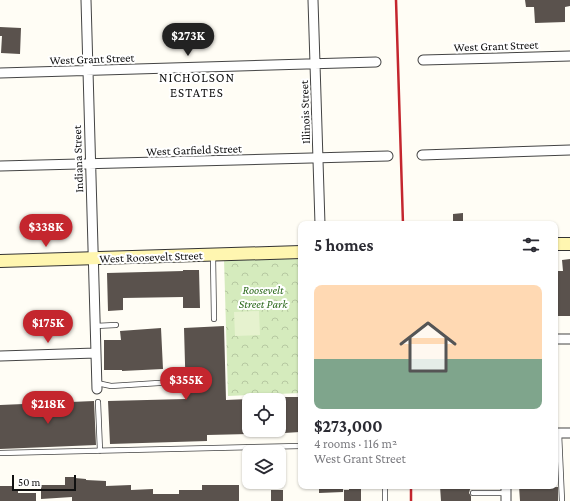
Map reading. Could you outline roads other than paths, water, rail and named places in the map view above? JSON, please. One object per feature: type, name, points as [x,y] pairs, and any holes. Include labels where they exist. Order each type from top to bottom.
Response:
[{"type":"main road","points":[[558,244],[570,244]]},
{"type":"main road","name":"West Roosevelt Street","points":[[0,261],[298,252]]},
{"type":"street","name":"Indiana Street","points":[[86,0],[97,386]]},
{"type":"street","name":"Illinois Street","points":[[313,0],[320,221]]},
{"type":"street","name":"West Grant Street","points":[[423,60],[570,56]]},
{"type":"street","name":"West Grant Street","points":[[0,73],[376,62]]},
{"type":"street","points":[[422,155],[570,150]]},
{"type":"street","name":"West Garfield Street","points":[[0,166],[388,156]]},
{"type":"street","points":[[558,339],[570,339]]},
{"type":"street","points":[[0,356],[96,353]]},
{"type":"street","points":[[558,433],[570,433]]},
{"type":"lane","points":[[213,254],[214,319]]},
{"type":"lane","points":[[95,326],[116,325]]},
{"type":"lane","points":[[97,386],[175,382]]},
{"type":"lane","points":[[98,402],[100,451]]},
{"type":"lane","points":[[0,453],[298,446]]},
{"type":"lane","points":[[558,447],[562,501]]},
{"type":"lane","points":[[385,489],[385,501]]},
{"type":"lane","points":[[473,493],[506,493]]},
{"type":"railway","points":[[396,0],[403,221]]},
{"type":"railway","points":[[411,489],[411,501]]},
{"type":"district","name":"NICHOLSON ESTATES","points":[[197,84]]},
{"type":"park label","name":"Roosevelt Street Park","points":[[263,297]]}]
